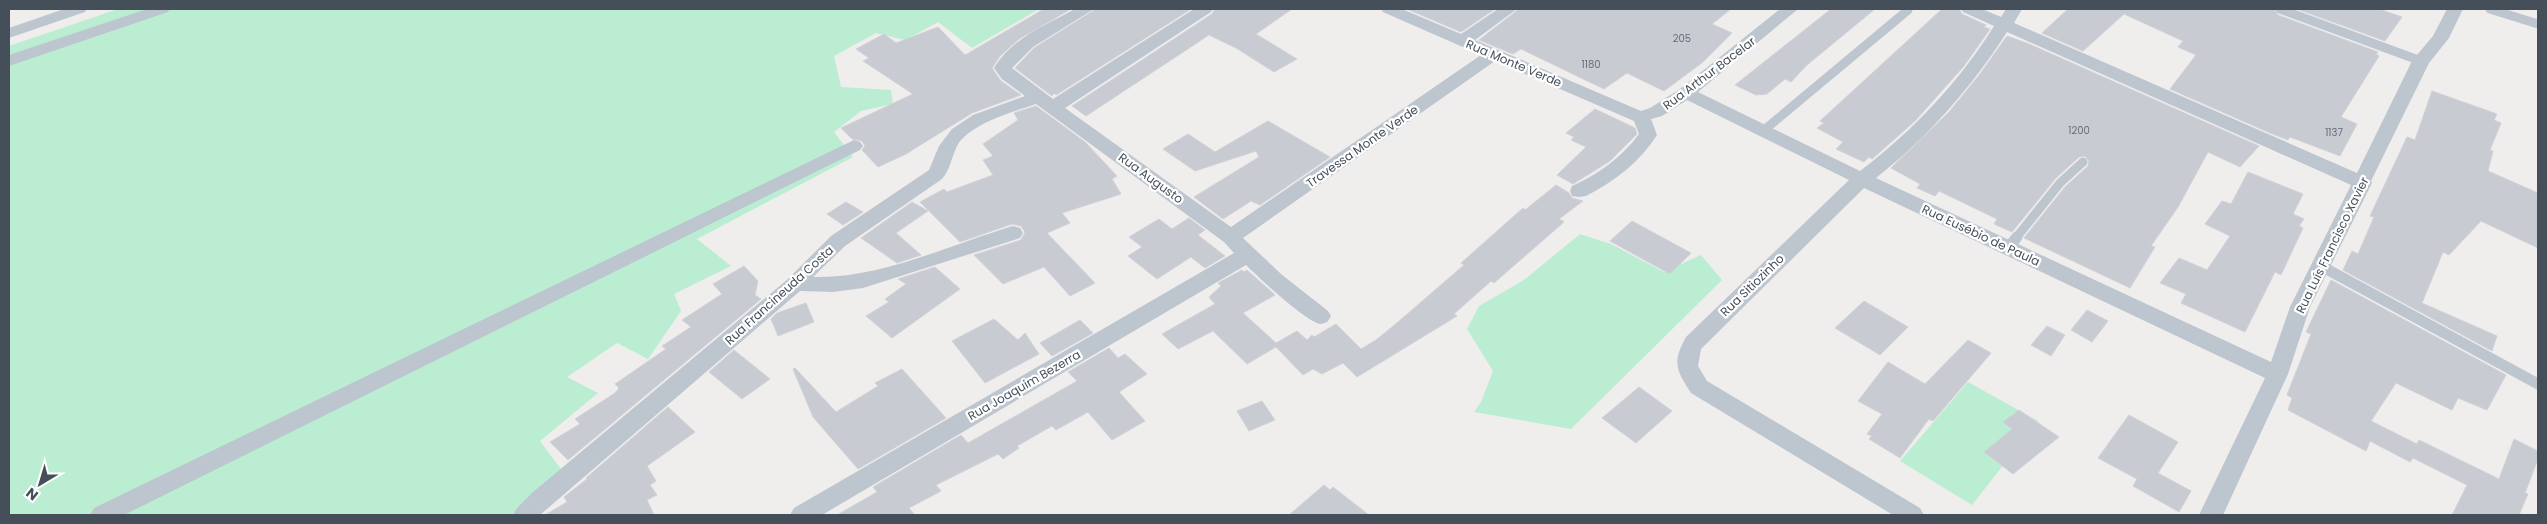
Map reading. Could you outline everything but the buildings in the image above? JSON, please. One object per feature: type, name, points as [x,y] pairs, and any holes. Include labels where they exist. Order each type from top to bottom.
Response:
[{"type":"street","points":[[9,33],[79,9]]},
{"type":"street","points":[[9,61],[162,9]]},
{"type":"street","name":"Rua Augusto","points":[[1086,9],[1018,48],[1006,60],[1003,68],[1008,75],[1231,237],[1247,255],[1286,290],[1321,316]]},
{"type":"street","name":"Rua Francineuda Costa","points":[[525,515],[541,499],[795,284],[826,251],[939,172],[945,162],[951,141],[957,134],[992,114],[1046,102],[1205,9]]},
{"type":"street","name":"Rua Monte Verde","points":[[1389,9],[1640,116]]},
{"type":"street","points":[[1462,41],[1509,9]]},
{"type":"street","name":"Rua Arthur Bacelar","points":[[1640,116],[1656,112],[1686,93],[1790,9]]},
{"type":"street","points":[[1969,9],[2008,16],[2362,183]]},
{"type":"street","name":"Rua Luís Francisco Xavier","points":[[2211,515],[2277,374],[2300,307],[2421,62],[2441,38],[2455,9]]},
{"type":"street","name":"Rua Sitiozinho","points":[[1912,515],[1699,388],[1687,370],[1686,354],[1692,343],[1862,179],[1902,148],[1939,110],[1996,37],[2008,16]]},
{"type":"street","name":"Travessa Monte Verde","points":[[1231,237],[1493,54]]},
{"type":"street","name":"Rua Eusébio de Paula","points":[[1686,93],[1862,179],[2277,374]]},
{"type":"street","points":[[1579,192],[1617,170],[1636,151],[1648,135],[1646,125],[1640,116]]},
{"type":"street","points":[[102,515],[854,146]]},
{"type":"street","points":[[795,284],[834,285],[863,281],[1013,233]]},
{"type":"street","name":"Rua Joaquim Bezerra","points":[[802,515],[1247,255]]},
{"type":"lane","points":[[2280,9],[2421,62]]},
{"type":"lane","points":[[2490,9],[2538,24]]},
{"type":"lane","points":[[1762,131],[1908,10]]},
{"type":"lane","points":[[2008,248],[2060,184],[2083,162]]},
{"type":"lane","points":[[2321,266],[2538,384]]},
{"type":"green space","points":[[118,9],[1039,9],[972,48],[938,22],[905,40],[876,33],[834,56],[841,87],[891,90],[893,104],[861,111],[834,132],[853,157],[697,239],[731,266],[674,294],[681,311],[648,359],[617,343],[567,377],[598,393],[540,441],[563,472],[519,515],[9,515],[9,46]]},
{"type":"green space","points":[[1580,234],[1611,244],[1664,272],[1701,255],[1722,280],[1571,429],[1474,412],[1481,402],[1493,371],[1467,329],[1479,306],[1524,280]]},
{"type":"green space","points":[[1968,382],[2038,421],[1972,505],[1900,461]]}]
